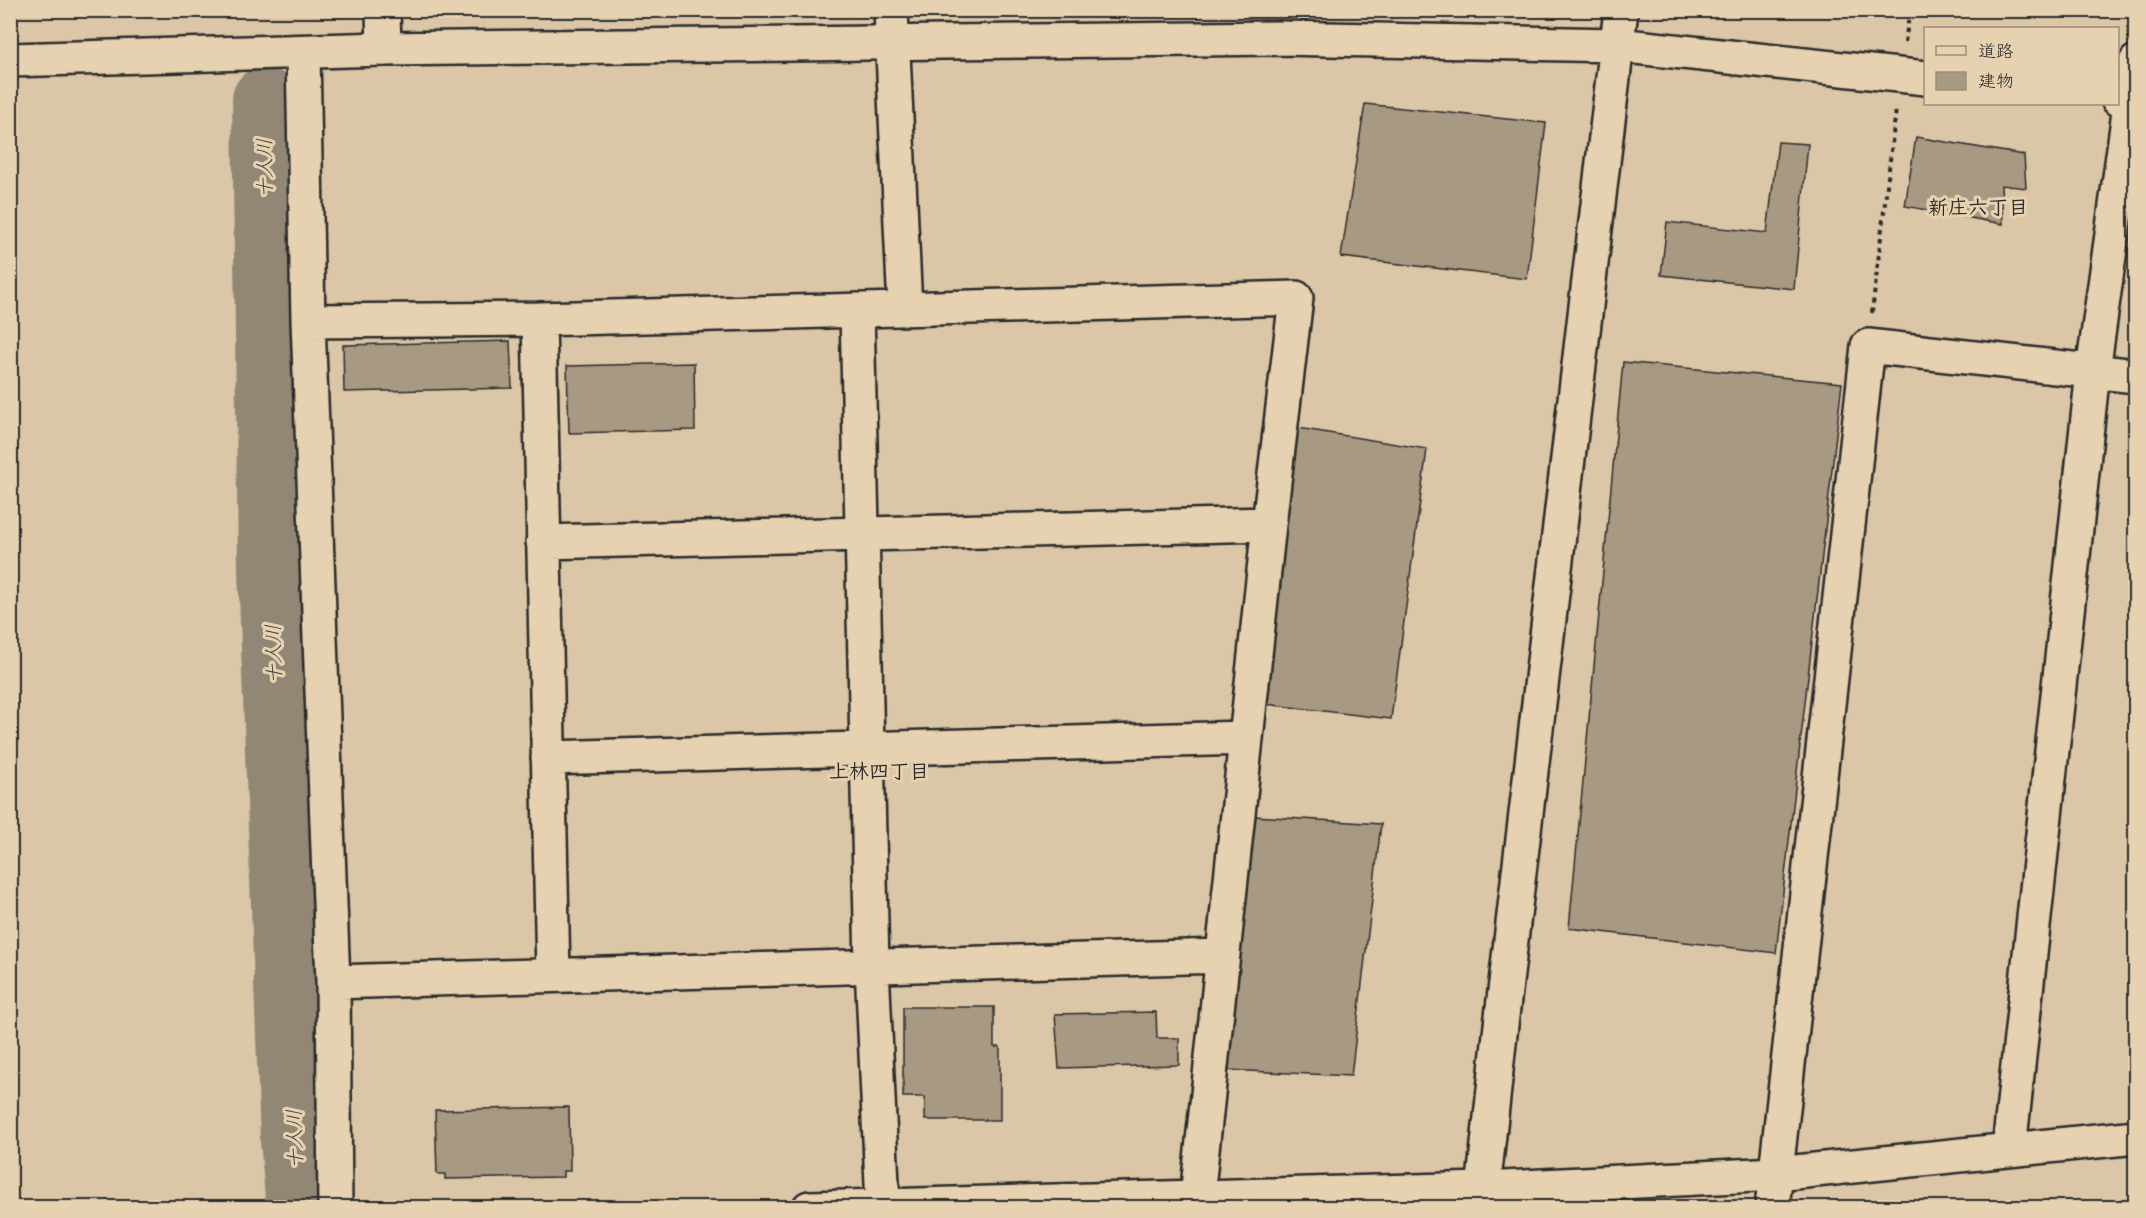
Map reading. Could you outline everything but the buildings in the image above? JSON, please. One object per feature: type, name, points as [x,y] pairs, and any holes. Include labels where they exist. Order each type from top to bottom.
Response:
[{"type":"street","points":[[384,10],[384,50]]},
{"type":"street","points":[[891,10],[905,309]]},
{"type":"street","points":[[1482,1198],[1621,10]]},
{"type":"street","points":[[10,60],[384,50],[1279,38],[1617,45],[1913,77]]},
{"type":"street","points":[[303,52],[308,321],[333,982],[335,1208]]},
{"type":"street","points":[[2009,1149],[2093,371],[2128,100],[2136,62]]},
{"type":"street","points":[[308,321],[539,319],[1296,298],[1245,738],[1196,1202]]},
{"type":"street","points":[[857,310],[872,966],[883,1206]]},
{"type":"street","points":[[539,319],[553,975]]},
{"type":"street","points":[[1772,1208],[1868,346],[2136,376]]},
{"type":"street","points":[[543,542],[1269,524]]},
{"type":"street","points":[[548,758],[1245,738]]},
{"type":"street","points":[[333,982],[1221,956]]},
{"type":"street","points":[[809,1208],[1482,1198],[1776,1173],[2136,1137]]},
{"type":"path","points":[[1868,346],[1913,77],[1910,10]]},
{"type":"waterway","name":"十人川","points":[[264,99],[270,569],[292,1140],[298,1208]]},
{"type":"district","name":"新庄六丁目","points":[[1978,207]]},
{"type":"district","name":"上林四丁目","points":[[879,771]]}]
